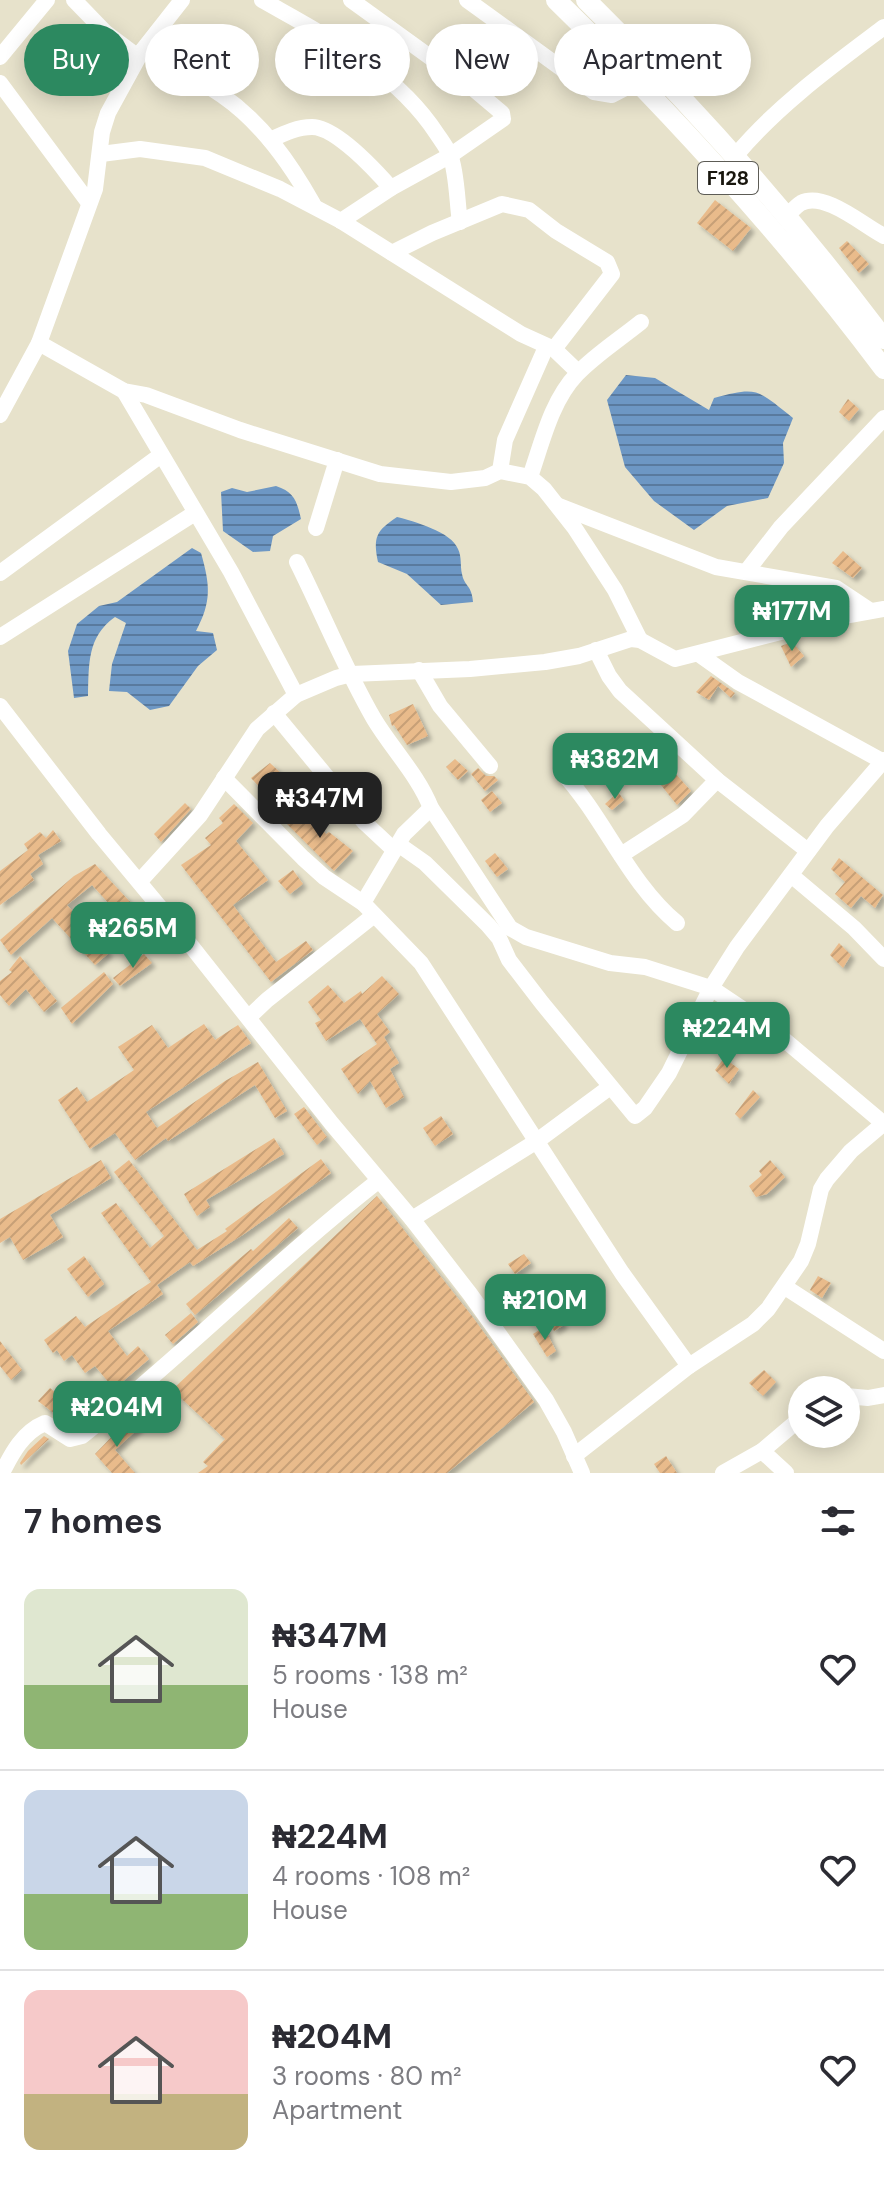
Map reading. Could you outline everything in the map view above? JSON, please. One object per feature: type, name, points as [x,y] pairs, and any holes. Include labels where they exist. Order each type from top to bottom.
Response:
[{"type":"main road","name":"F128","points":[[556,0],[581,24]]},
{"type":"main road","name":"F128","points":[[586,0],[736,155],[884,339]]},
{"type":"main road","name":"F128","points":[[653,96],[738,188],[809,272],[884,369]]},
{"type":"street","points":[[0,57],[47,0]]},
{"type":"street","points":[[74,0],[106,33],[140,54],[220,93],[238,107],[289,163],[313,204]]},
{"type":"street","points":[[0,415],[39,343],[95,189],[104,122],[140,54],[182,0]]},
{"type":"street","points":[[262,0],[346,48],[391,82],[429,123],[451,155],[460,222]]},
{"type":"street","points":[[341,221],[502,122],[502,113],[470,86],[351,0]]},
{"type":"street","points":[[467,0],[554,63]]},
{"type":"street","points":[[736,155],[750,138],[818,76],[884,27]]},
{"type":"street","points":[[0,83],[89,203]]},
{"type":"street","points":[[270,140],[299,129],[321,129],[357,154],[391,188]]},
{"type":"street","points":[[101,154],[140,149],[205,158],[313,204],[467,302],[550,348],[578,372]]},
{"type":"street","points":[[787,216],[799,204],[808,201],[824,203],[837,207],[884,236]]},
{"type":"street","points":[[392,253],[502,204],[522,207],[609,264],[612,274],[550,348],[505,440],[500,471]]},
{"type":"street","points":[[530,477],[557,403],[578,372],[641,322]]},
{"type":"street","points":[[39,343],[124,391],[146,395],[240,430],[380,474],[438,481],[474,480],[500,471],[530,477],[557,505],[615,590],[640,640]]},
{"type":"street","points":[[124,391],[248,603],[296,695]]},
{"type":"street","points":[[746,572],[781,527],[884,418]]},
{"type":"street","points":[[0,573],[161,455]]},
{"type":"street","points":[[316,528],[337,460]]},
{"type":"street","points":[[557,505],[700,562],[836,588],[876,610]]},
{"type":"street","points":[[0,637],[195,513]]},
{"type":"street","points":[[297,562],[376,722],[425,793],[505,933],[509,960],[634,1115],[640,1113],[657,1092],[681,1051],[711,988],[737,947],[808,851],[884,761],[738,682],[700,655]]},
{"type":"street","points":[[140,881],[200,815],[248,740],[274,713],[296,695],[336,678],[352,674],[545,662],[596,650],[622,640],[640,640],[675,659],[876,610]]},
{"type":"street","points":[[596,650],[620,691],[717,780],[808,851]]},
{"type":"street","points":[[419,670],[440,706],[490,766]]},
{"type":"street","points":[[0,706],[99,834],[140,881],[378,1181],[412,1219],[531,1379],[555,1415],[582,1473]]},
{"type":"street","points":[[274,713],[344,800],[396,847],[448,884],[505,933],[610,963],[645,967],[711,988],[758,1018],[884,1123],[842,1160],[821,1189],[808,1244],[785,1287],[753,1324],[689,1366],[574,1456]]},
{"type":"street","points":[[562,772],[591,807],[633,875],[657,905],[677,923]]},
{"type":"street","points":[[224,778],[324,877],[394,933],[421,963],[622,1273],[689,1366]]},
{"type":"street","points":[[621,855],[683,815],[717,780]]},
{"type":"street","points":[[249,1017],[368,910],[404,834],[431,808]]},
{"type":"street","points":[[791,875],[854,928],[884,959]]},
{"type":"street","points":[[412,1219],[537,1141],[610,1087]]},
{"type":"street","points":[[2,1473],[21,1440],[38,1426],[45,1423],[50,1425],[70,1439],[82,1436],[185,1349],[323,1224],[378,1181]]},
{"type":"street","points":[[785,1287],[884,1351]]},
{"type":"street","points":[[860,1397],[884,1395]]},
{"type":"street","points":[[723,1473],[762,1451],[788,1429]]},
{"type":"street","points":[[762,1451],[786,1473]]},
{"type":"water","points":[[626,375],[655,378],[709,410],[714,398],[740,392],[757,393],[793,418],[783,443],[784,463],[768,498],[727,506],[694,530],[654,501],[625,467],[607,400]]},
{"type":"water","points":[[276,486],[294,498],[301,519],[273,536],[270,551],[253,552],[223,531],[221,492],[232,488],[247,492]]},
{"type":"water","points":[[397,517],[431,528],[454,543],[473,602],[441,605],[407,574],[378,562],[378,535],[384,526]]},
{"type":"water","points":[[192,548],[201,553],[208,584],[205,611],[196,631],[213,633],[217,650],[198,666],[169,706],[150,710],[127,692],[109,691],[112,664],[126,623],[115,617],[94,642],[88,696],[74,698],[68,651],[77,624],[99,606],[117,602]]},
{"type":"building","points":[[715,200],[751,228],[733,251],[697,223]]},
{"type":"building","points":[[847,241],[869,264],[859,273],[839,248]]},
{"type":"building","points":[[848,399],[859,409],[849,421],[839,412]]},
{"type":"building","points":[[843,551],[862,568],[853,578],[832,563]]},
{"type":"building","points":[[792,642],[804,656],[791,667],[781,646]]},
{"type":"building","points":[[711,676],[735,693],[731,698],[718,686],[709,700],[696,692]]},
{"type":"building","points":[[413,704],[428,736],[407,745],[392,726],[389,715]]},
{"type":"building","points":[[650,748],[659,754],[645,769],[636,763]]},
{"type":"building","points":[[455,759],[468,771],[458,780],[446,767]]},
{"type":"building","points":[[270,763],[283,775],[264,792],[251,778]]},
{"type":"building","points":[[478,768],[486,776],[494,776],[498,780],[485,791],[471,774]]},
{"type":"building","points":[[674,772],[691,791],[677,805],[661,785]]},
{"type":"building","points":[[492,791],[502,803],[490,812],[481,800]]},
{"type":"building","points":[[618,792],[624,800],[612,810],[605,804]]},
{"type":"building","points":[[185,803],[191,809],[161,842],[154,834]]},
{"type":"building","points":[[234,804],[253,823],[236,841],[268,880],[233,905],[276,962],[306,941],[313,950],[271,982],[181,865],[211,845],[205,838],[223,823],[219,818]]},
{"type":"building","points":[[305,809],[326,834],[329,832],[353,851],[334,871],[287,824]]},
{"type":"building","points":[[53,830],[61,841],[38,855],[43,864],[30,874],[34,880],[0,905],[0,871],[28,850],[24,844],[40,832],[46,838]]},
{"type":"building","points":[[495,853],[508,869],[497,877],[485,861]]},
{"type":"building","points":[[839,858],[883,895],[875,908],[861,896],[851,908],[835,894],[845,882],[831,869]]},
{"type":"building","points":[[95,864],[145,918],[151,913],[165,931],[139,946],[127,932],[131,928],[92,885],[67,905],[109,953],[95,965],[52,918],[11,955],[0,940],[74,876]]},
{"type":"building","points":[[293,870],[303,884],[290,894],[278,881]]},
{"type":"building","points":[[839,943],[851,955],[843,968],[830,955]]},
{"type":"building","points":[[144,954],[152,963],[120,986],[113,978]]},
{"type":"building","points":[[20,956],[57,1001],[44,1012],[26,989],[9,1006],[0,995],[0,981],[12,972],[9,970]]},
{"type":"building","points":[[104,972],[113,984],[72,1024],[61,1008]]},
{"type":"building","points":[[382,976],[399,994],[377,1014],[390,1032],[384,1037],[399,1063],[390,1069],[404,1097],[386,1108],[370,1081],[358,1094],[341,1069],[377,1044],[360,1019],[326,1041],[315,1023],[321,1020],[308,1002],[328,985],[344,1003],[361,991],[362,994]]},
{"type":"building","points":[[204,1024],[215,1040],[238,1025],[251,1043],[146,1112],[157,1128],[258,1062],[287,1111],[275,1118],[255,1085],[135,1160],[115,1133],[90,1149],[58,1100],[77,1087],[87,1102],[134,1070],[118,1047],[152,1025],[168,1048]]},
{"type":"building","points":[[724,1058],[739,1069],[729,1084],[715,1070]]},
{"type":"building","points":[[753,1090],[760,1097],[740,1119],[735,1114]]},
{"type":"building","points":[[304,1107],[327,1137],[317,1145],[294,1114]]},
{"type":"building","points":[[441,1116],[453,1134],[435,1146],[423,1128]]},
{"type":"building","points":[[274,1138],[284,1154],[206,1200],[210,1207],[197,1216],[184,1194]]},
{"type":"building","points":[[321,1159],[331,1173],[241,1236],[193,1266],[190,1262],[157,1285],[163,1294],[108,1331],[127,1356],[138,1346],[149,1359],[114,1389],[95,1366],[85,1373],[72,1355],[64,1361],[57,1350],[53,1353],[44,1340],[76,1316],[85,1327],[151,1282],[101,1213],[116,1203],[150,1248],[164,1236],[114,1172],[129,1160],[197,1250],[227,1231],[225,1229]]},
{"type":"building","points":[[101,1160],[111,1178],[50,1215],[63,1237],[23,1260],[10,1237],[0,1243],[0,1219]]},
{"type":"building","points":[[770,1160],[785,1177],[767,1194],[756,1197],[749,1186],[762,1175],[759,1171]]},
{"type":"building","points":[[377,1196],[472,1316],[534,1402],[447,1473],[198,1473],[208,1466],[203,1462],[225,1439],[172,1390]]},
{"type":"building","points":[[289,1218],[298,1228],[195,1315],[186,1304]]},
{"type":"building","points":[[524,1254],[531,1263],[515,1274],[508,1264]]},
{"type":"building","points":[[84,1256],[104,1284],[88,1297],[67,1269]]},
{"type":"building","points":[[818,1276],[831,1283],[822,1298],[810,1290]]},
{"type":"building","points":[[191,1313],[198,1322],[173,1344],[165,1335]]},
{"type":"building","points":[[557,1315],[564,1325],[554,1331],[549,1321]]},
{"type":"building","points":[[544,1327],[556,1351],[547,1357],[533,1334]]},
{"type":"building","points":[[0,1341],[22,1370],[11,1380],[0,1366]]},
{"type":"building","points":[[764,1370],[776,1382],[763,1396],[749,1383]]},
{"type":"building","points":[[50,1388],[79,1414],[69,1425],[38,1401]]},
{"type":"building","points":[[131,1417],[140,1427],[115,1450],[135,1473],[112,1473],[95,1454]]},
{"type":"building","points":[[44,1436],[49,1439],[21,1465],[28,1451]]},
{"type":"building","points":[[666,1456],[677,1473],[660,1473],[654,1464]]}]
